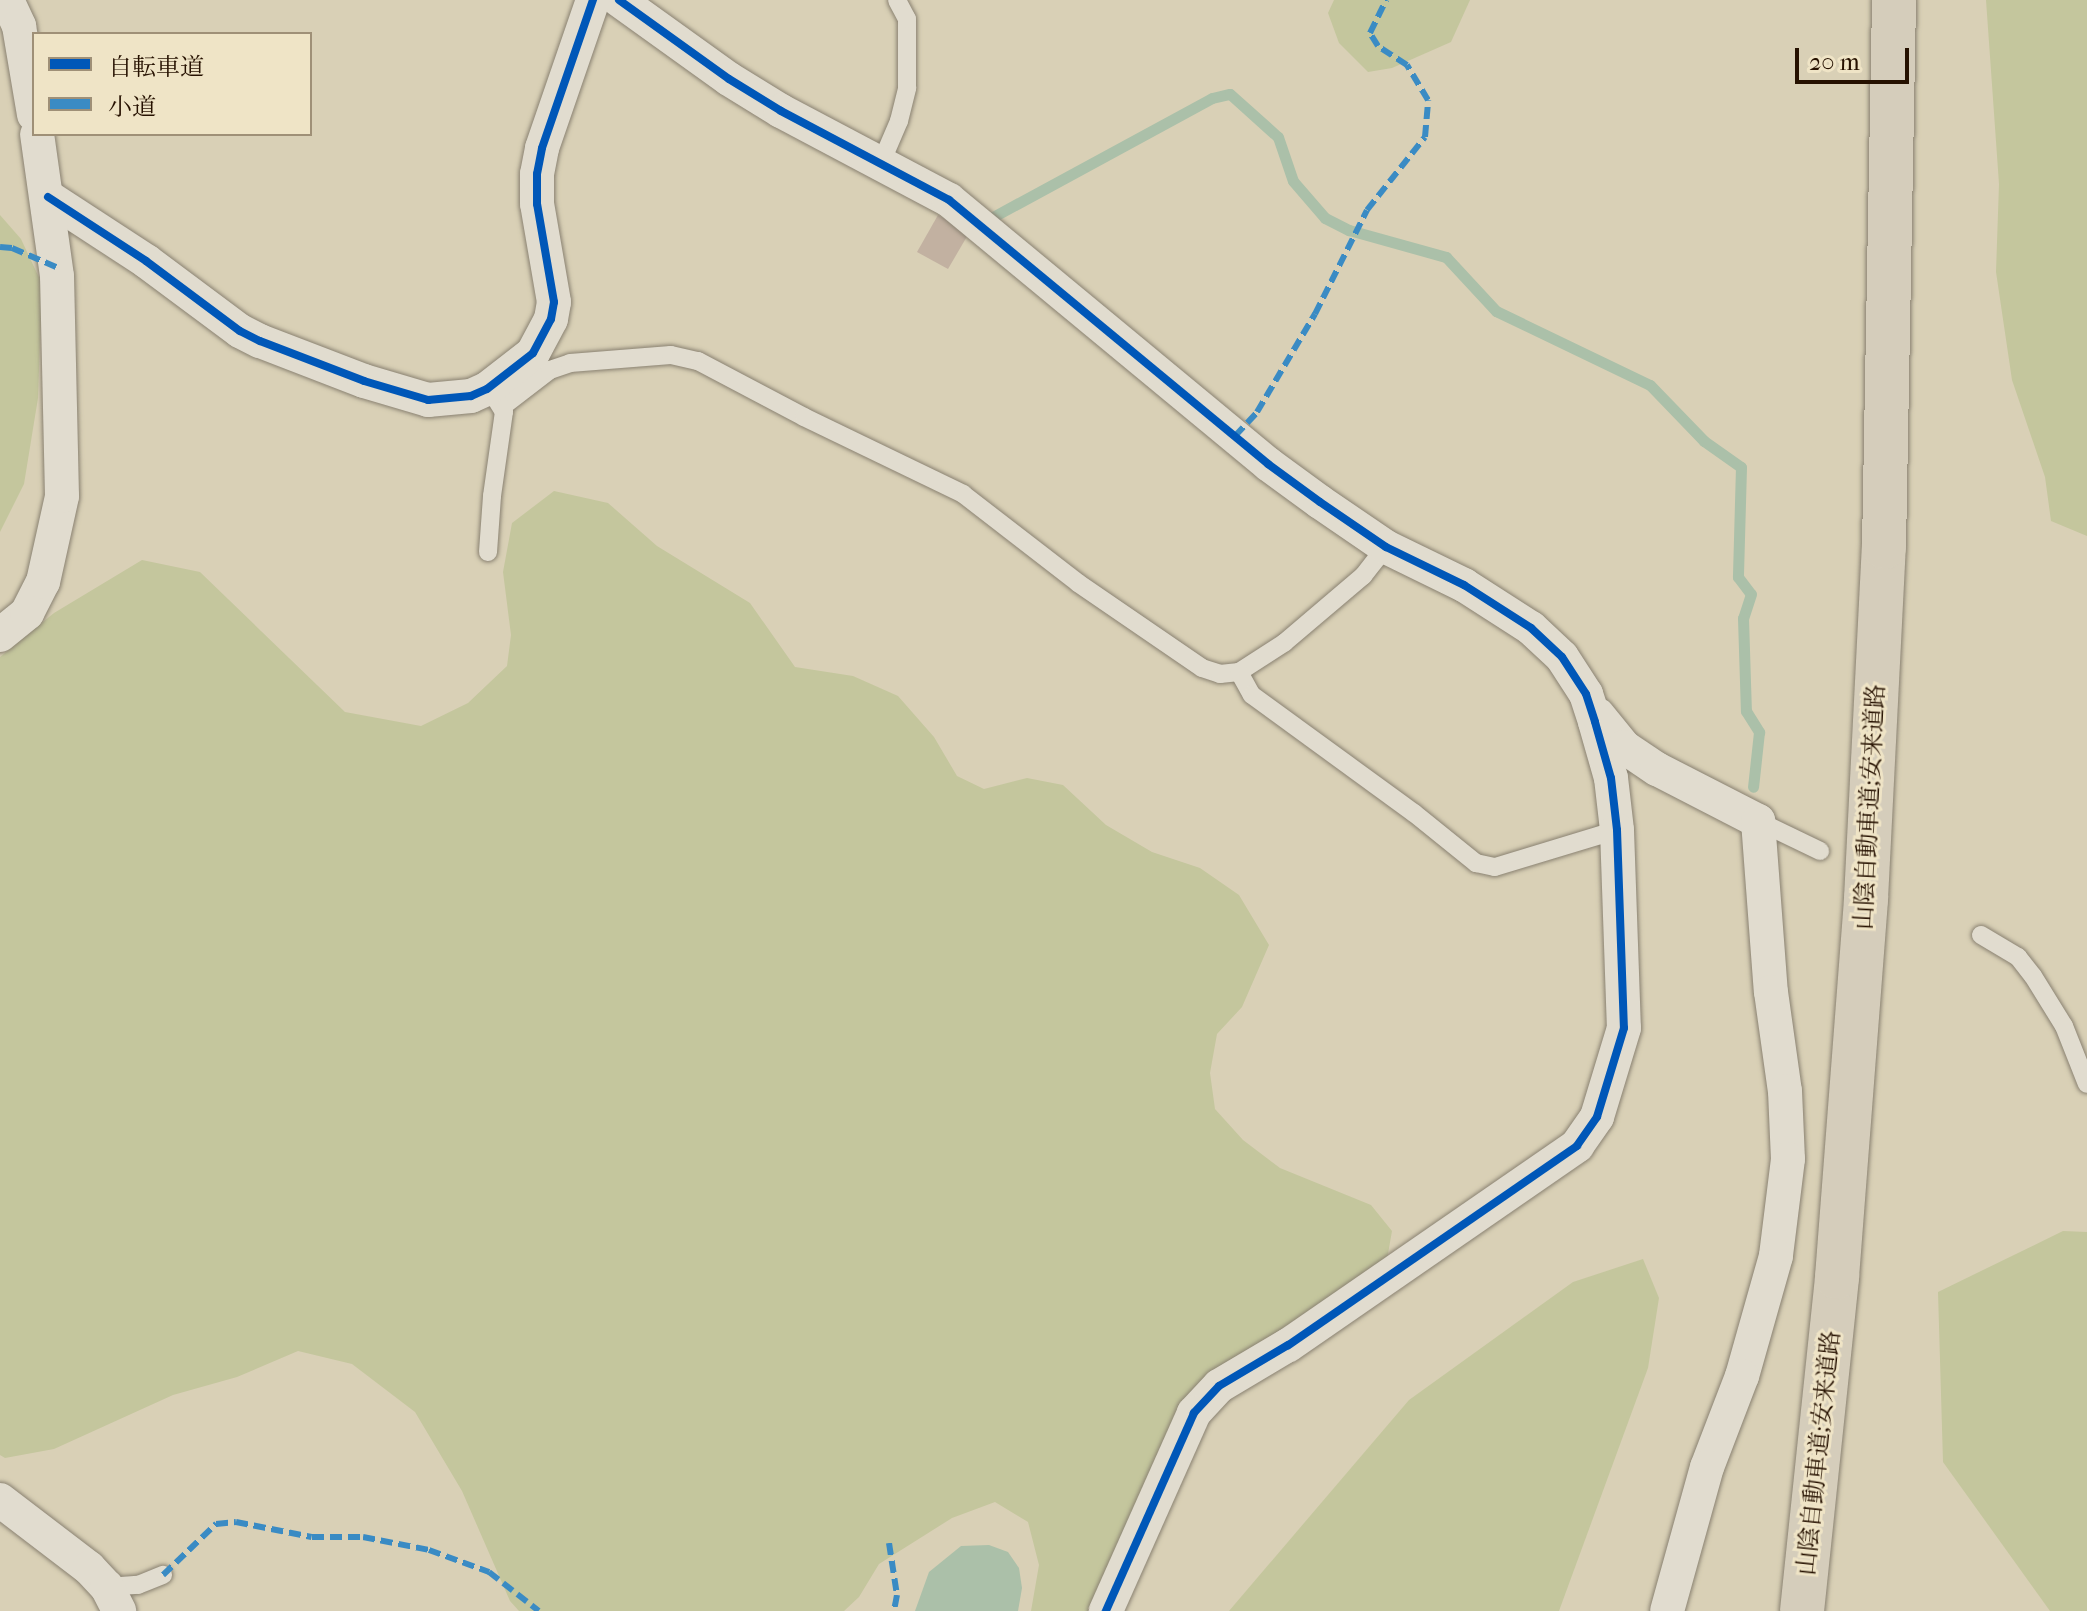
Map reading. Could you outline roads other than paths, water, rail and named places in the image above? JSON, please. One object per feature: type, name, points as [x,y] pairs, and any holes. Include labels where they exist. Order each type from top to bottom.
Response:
[{"type":"highway","name":"山陰自動車道;安来道路","points":[[1802,1611],[1837,1277],[1866,899],[1884,547],[1894,0]]},
{"type":"street","points":[[7,0],[19,26],[32,103]]},
{"type":"street","points":[[48,197],[146,261],[240,331],[260,341],[364,381],[428,400],[471,396],[495,398],[533,353],[551,319],[554,302],[537,204],[537,174],[542,148],[593,0]]},
{"type":"street","points":[[619,0],[729,79],[781,111],[949,200],[1268,464],[1386,547],[1464,585],[1531,628],[1562,657],[1605,727],[1624,747],[1657,769],[1758,821],[1771,992],[1785,1091],[1788,1159],[1776,1256],[1742,1376],[1707,1467],[1667,1611]]},
{"type":"street","points":[[0,635],[27,613],[43,582],[62,496],[57,276],[37,136]]},
{"type":"street","points":[[1106,1611],[1194,1413],[1219,1386],[1288,1345],[1577,1146],[1597,1117],[1624,1028],[1617,830],[1611,778],[1586,694]]},
{"type":"street","points":[[0,1500],[61,1544],[113,1599]]},
{"type":"lane","points":[[881,163],[899,121],[907,88],[907,19],[897,0]]},
{"type":"lane","points":[[488,552],[495,398],[570,363],[671,355],[698,361],[963,494],[1078,583],[1202,668],[1220,674],[1239,672],[1284,643],[1363,576],[1386,547]]},
{"type":"lane","points":[[1239,672],[1252,695],[1414,813],[1476,863],[1495,867],[1617,830]]},
{"type":"lane","points":[[1758,821],[1820,851]]},
{"type":"lane","points":[[1981,935],[2018,957],[2033,976],[2064,1026],[2087,1084]]},
{"type":"lane","points":[[113,1599],[163,1575]]},
{"type":"waterway","points":[[991,218],[1212,98],[1230,94],[1278,137],[1293,181],[1325,218],[1349,230],[1446,257],[1496,311],[1650,385],[1704,441],[1741,467],[1738,577],[1751,594],[1743,618],[1746,711],[1759,732],[1753,787]]}]
